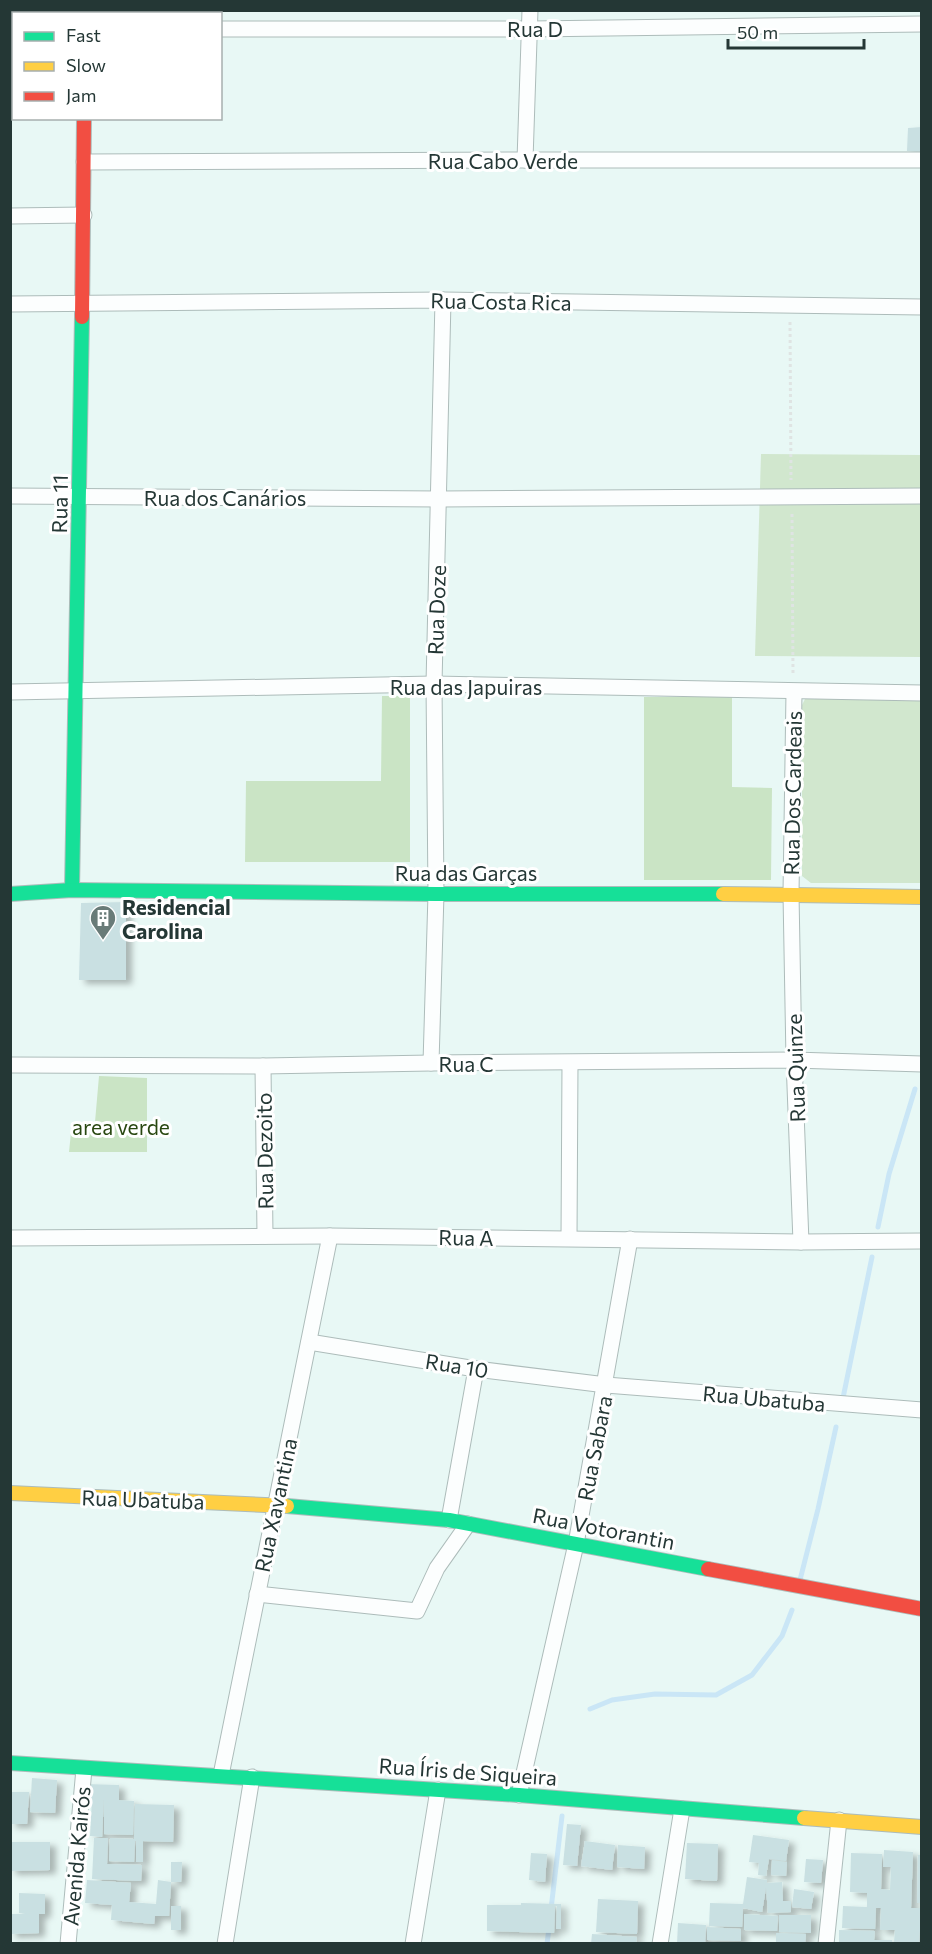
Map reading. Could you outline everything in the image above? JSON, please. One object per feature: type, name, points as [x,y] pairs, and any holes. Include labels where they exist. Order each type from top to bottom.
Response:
[{"type":"street","points":[[525,160],[530,10]]},
{"type":"street","name":"Rua D","points":[[222,29],[530,29],[921,24]]},
{"type":"street","name":"Rua 11","points":[[72,890],[80,496],[84,120]]},
{"type":"street","name":"Rua Cabo Verde","points":[[84,162],[921,160]]},
{"type":"street","points":[[10,216],[84,215]]},
{"type":"street","name":"Rua Costa Rica","points":[[10,304],[443,300],[921,307]]},
{"type":"street","name":"Rua Doze","points":[[431,1063],[436,894],[434,684],[443,300]]},
{"type":"street","name":"Rua dos Canários","points":[[10,496],[440,499],[921,496]]},
{"type":"street","name":"Rua das Japuiras","points":[[10,692],[434,684],[921,693]]},
{"type":"street","name":"Rua Dos Cardeais","points":[[791,894],[794,692]]},
{"type":"street","name":"Rua das Garças","points":[[10,894],[72,890],[436,894],[791,894],[921,897]]},
{"type":"street","name":"Rua Quinze","points":[[791,894],[801,1242]]},
{"type":"street","name":"Rua C","points":[[10,1065],[263,1066],[794,1060],[921,1064]]},
{"type":"street","points":[[569,1238],[570,1063]]},
{"type":"street","name":"Rua Dezoito","points":[[263,1066],[265,1236]]},
{"type":"street","name":"Rua A","points":[[10,1238],[330,1236],[801,1242],[921,1241]]},
{"type":"street","name":"Rua Xavantina","points":[[220,1775],[330,1236]]},
{"type":"street","name":"Rua Sabara","points":[[519,1795],[576,1544],[606,1385],[630,1239]]},
{"type":"street","name":"Rua 10","points":[[309,1342],[476,1368],[606,1385]]},
{"type":"street","points":[[449,1520],[476,1368]]},
{"type":"street","name":"Rua Ubatuba","points":[[606,1385],[921,1410]]},
{"type":"street","name":"Rua Ubatuba","points":[[10,1493],[276,1505]]},
{"type":"street","name":"Rua Votorantin","points":[[276,1505],[449,1520],[921,1609]]},
{"type":"street","points":[[257,1594],[417,1611],[437,1568],[468,1524]]},
{"type":"street","name":"Rua Íris de Siqueira","points":[[10,1762],[84,1769],[220,1775],[519,1795],[921,1827]]},
{"type":"street","name":"Avenida Kairós","points":[[68,1944],[84,1769]]},
{"type":"street","points":[[225,1944],[252,1777]]},
{"type":"street","points":[[413,1944],[438,1790]]},
{"type":"street","points":[[660,1944],[682,1809]]},
{"type":"street","points":[[826,1944],[838,1820]]},
{"type":"green space","points":[[761,454],[921,455],[921,657],[755,656]]},
{"type":"green space","points":[[382,696],[410,696],[410,862],[245,862],[246,781],[381,781]]},
{"type":"green space","points":[[813,696],[921,698],[921,883],[811,883],[802,876],[802,705],[805,699]]},
{"type":"green space","points":[[644,697],[732,697],[732,787],[772,788],[771,880],[644,880]]},
{"type":"green space","name":"area verde","points":[[99,1076],[147,1078],[147,1152],[69,1152],[72,1123],[95,1122]]},
{"type":"building","points":[[922,127],[922,152],[907,151],[908,128]]},
{"type":"building","name":"Residencial Carolina","points":[[126,902],[126,980],[79,980],[81,903]]},
{"type":"building","points":[[32,1778],[57,1780],[55,1813],[30,1812]]},
{"type":"building","points":[[86,1784],[119,1785],[119,1800],[134,1801],[133,1835],[104,1834],[104,1799],[102,1837],[90,1836],[92,1799],[85,1798]]},
{"type":"building","points":[[10,1792],[29,1792],[27,1824],[10,1824]]},
{"type":"building","points":[[135,1804],[174,1805],[173,1842],[143,1841],[143,1862],[136,1862],[135,1841],[134,1862],[109,1861],[110,1838],[134,1839]]},
{"type":"building","points":[[567,1824],[581,1825],[577,1866],[563,1865]]},
{"type":"building","points":[[753,1835],[789,1840],[786,1861],[769,1859],[766,1876],[758,1875],[759,1863],[749,1862]]},
{"type":"building","points":[[94,1838],[108,1838],[107,1864],[142,1865],[141,1881],[92,1879]]},
{"type":"building","points":[[585,1841],[615,1845],[612,1870],[581,1866]]},
{"type":"building","points":[[10,1842],[50,1842],[50,1870],[10,1871]]},
{"type":"building","points":[[687,1843],[718,1844],[717,1881],[685,1879]]},
{"type":"building","points":[[618,1845],[645,1847],[644,1869],[617,1867]]},
{"type":"building","points":[[884,1850],[913,1852],[911,1908],[922,1908],[922,1930],[920,1930],[919,1943],[894,1942],[895,1930],[880,1930],[881,1908],[876,1908],[875,1929],[842,1928],[843,1906],[867,1907],[867,1893],[850,1892],[851,1853],[882,1854],[881,1889],[890,1890],[891,1867],[883,1867]]},
{"type":"building","points":[[531,1853],[547,1854],[545,1882],[529,1880]]},
{"type":"building","points":[[918,1855],[922,1855],[922,1903],[917,1903]]},
{"type":"building","points":[[806,1859],[823,1860],[821,1883],[804,1882]]},
{"type":"building","points":[[772,1860],[787,1862],[786,1876],[771,1875]]},
{"type":"building","points":[[171,1862],[182,1862],[181,1882],[171,1882]]},
{"type":"building","points":[[747,1877],[767,1880],[767,1883],[782,1882],[783,1901],[791,1901],[791,1912],[768,1913],[766,1888],[762,1912],[743,1908],[742,1927],[709,1926],[710,1903],[743,1904]]},
{"type":"building","points":[[87,1880],[131,1883],[129,1902],[156,1904],[158,1880],[171,1882],[169,1916],[155,1916],[154,1924],[111,1920],[112,1905],[85,1903]]},
{"type":"building","points":[[794,1889],[814,1892],[811,1909],[792,1907]]},
{"type":"building","points":[[19,1893],[45,1894],[45,1914],[39,1914],[39,1933],[10,1934],[10,1914],[26,1914],[19,1913]]},
{"type":"building","points":[[598,1899],[638,1901],[637,1934],[596,1932]]},
{"type":"building","points":[[521,1903],[561,1904],[561,1929],[556,1929],[557,1906],[555,1906],[554,1933],[487,1931],[487,1905],[521,1905]]},
{"type":"building","points":[[171,1906],[181,1906],[181,1930],[171,1930]]},
{"type":"building","points":[[744,1914],[778,1916],[777,1931],[744,1930]]},
{"type":"building","points":[[779,1915],[811,1915],[811,1933],[779,1932]]},
{"type":"building","points":[[678,1923],[706,1925],[705,1944],[677,1944]]},
{"type":"building","points":[[707,1927],[741,1929],[741,1941],[707,1940]]},
{"type":"building","points":[[839,1930],[875,1931],[874,1940],[892,1940],[892,1944],[839,1944]]},
{"type":"building","points":[[776,1933],[806,1934],[805,1944],[776,1944]]},
{"type":"building","points":[[592,1934],[637,1937],[636,1944],[591,1944]]},
{"type":"waterway","points":[[878,1227],[889,1174],[915,1089]]},
{"type":"waterway","points":[[843,1398],[872,1257]]},
{"type":"waterway","points":[[800,1580],[836,1427]]},
{"type":"waterway","points":[[590,1709],[612,1700],[655,1694],[716,1695],[752,1675],[782,1636],[792,1610]]},
{"type":"waterway","points":[[551,1909],[562,1816]]},
{"type":"waterway","points":[[547,1944],[549,1928]]},
{"type":"traffic: fast","points":[[72,890],[82,317]]},
{"type":"traffic: fast","points":[[10,894],[72,890],[723,894]]},
{"type":"traffic: fast","points":[[287,1506],[449,1520],[708,1569]]},
{"type":"traffic: fast","points":[[10,1763],[519,1795],[804,1818]]},
{"type":"traffic: slow","points":[[723,894],[922,897]]},
{"type":"traffic: slow","points":[[10,1493],[287,1506]]},
{"type":"traffic: slow","points":[[804,1818],[922,1827]]},
{"type":"traffic: jam","points":[[82,317],[84,120]]},
{"type":"traffic: jam","points":[[708,1569],[922,1609]]},
{"type":"place","name":"Residencial Carolina","points":[[103,941]]}]
